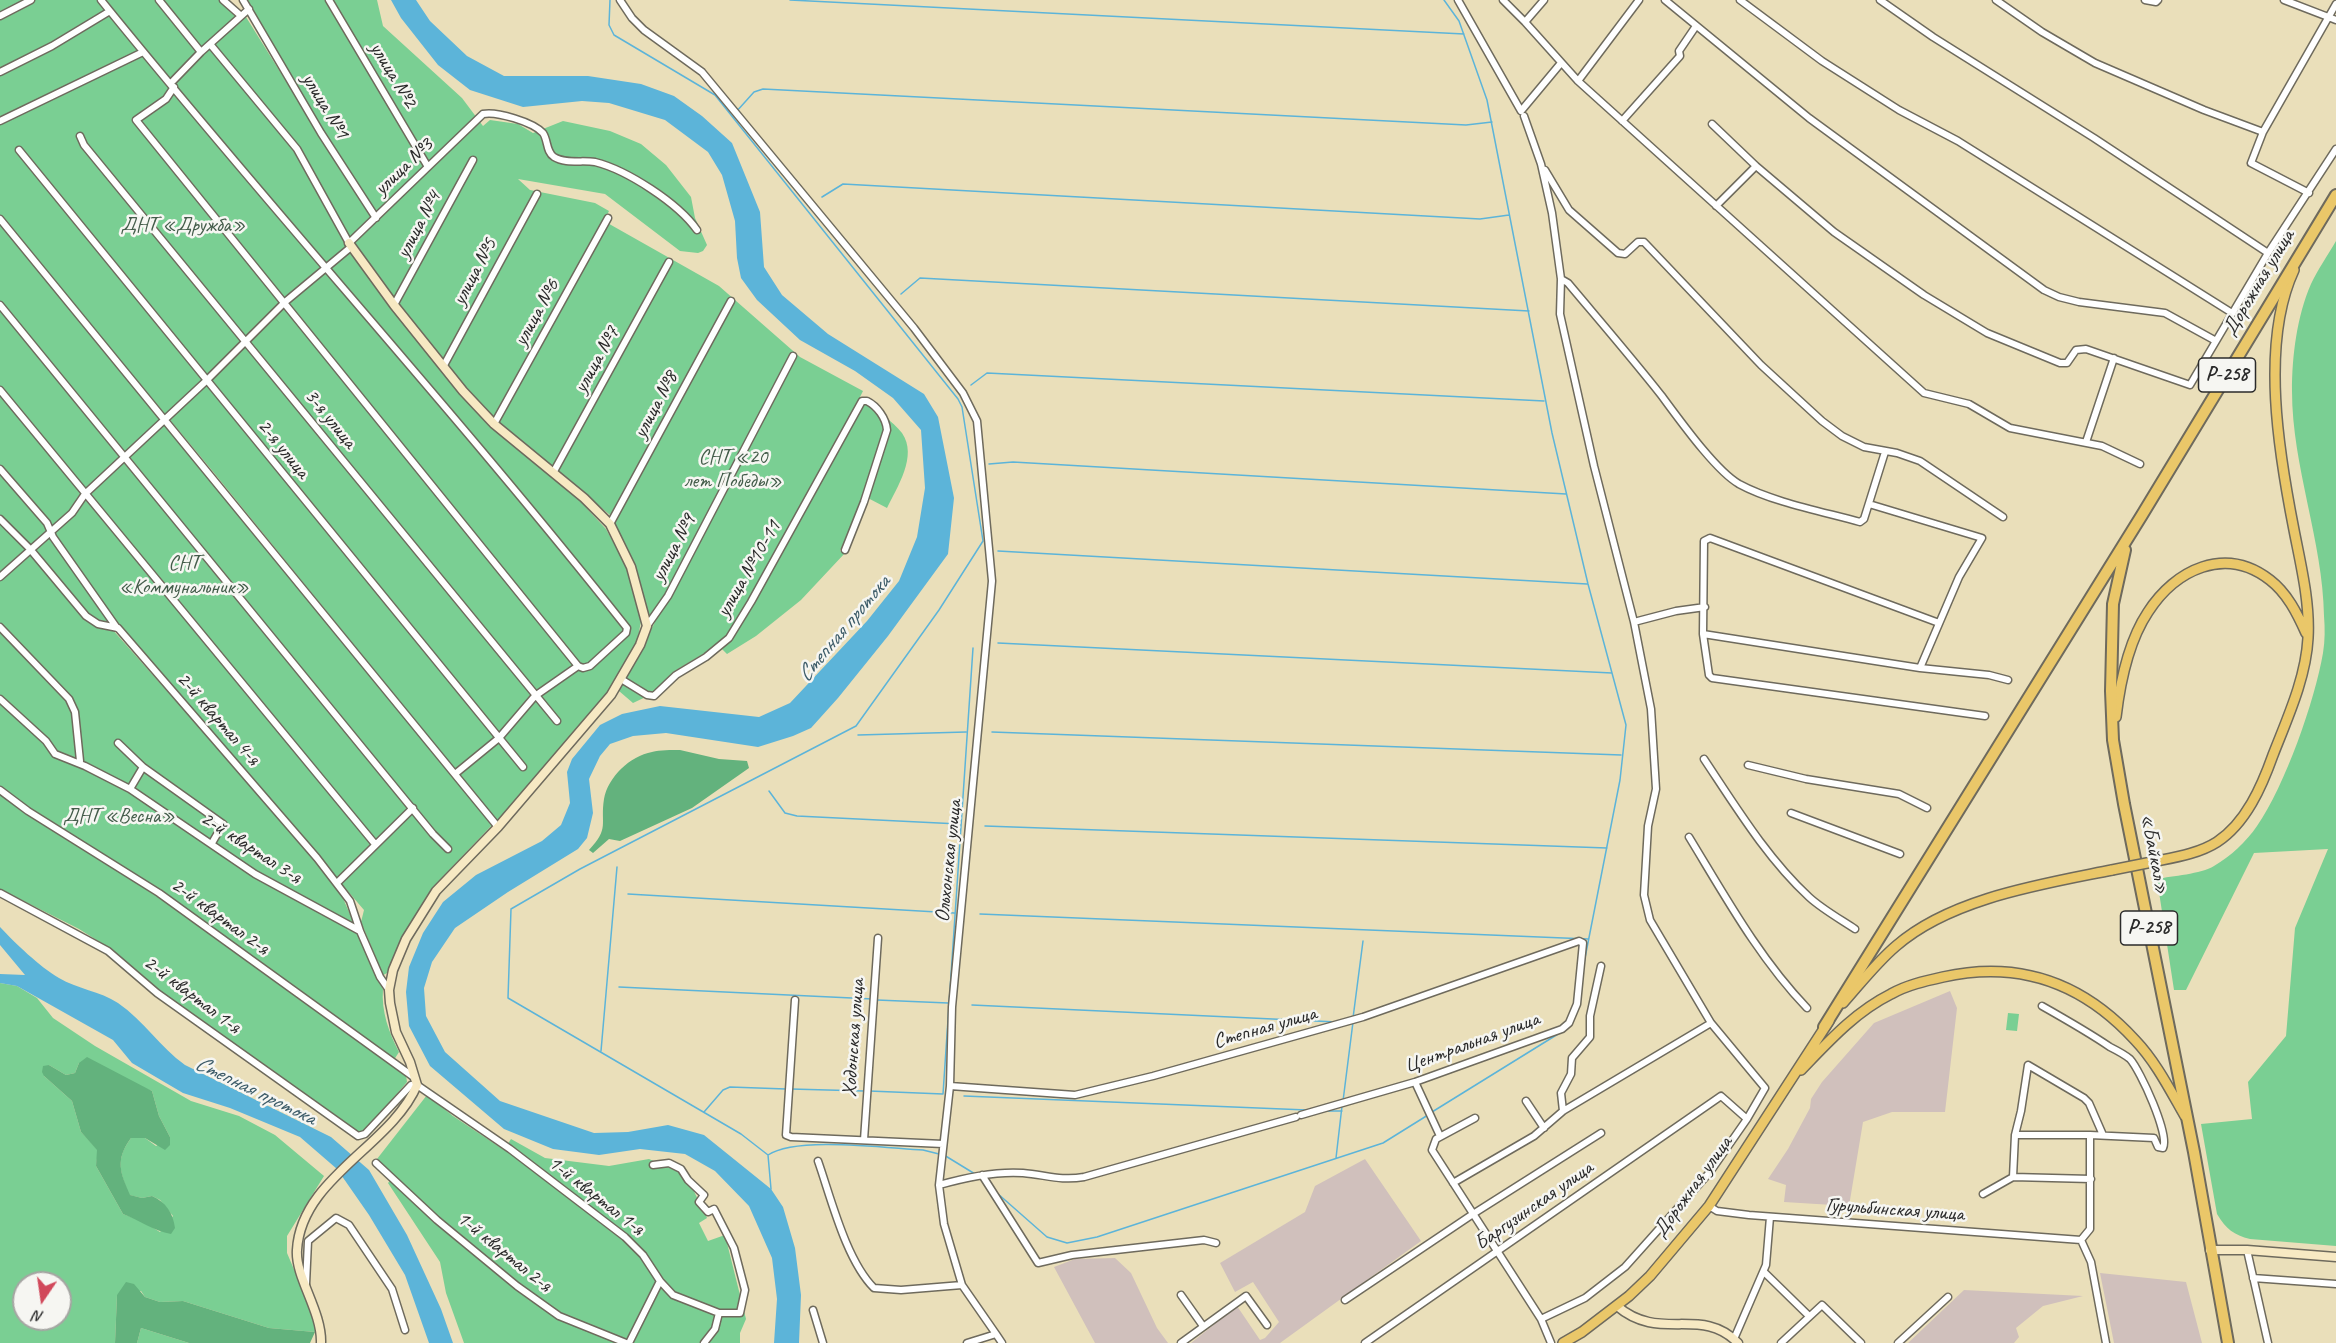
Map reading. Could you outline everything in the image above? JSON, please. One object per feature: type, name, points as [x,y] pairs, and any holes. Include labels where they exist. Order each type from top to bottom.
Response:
[{"type":"highway","name":"Дорожная улица","points":[[2142,515],[2336,195]]},
{"type":"highway","name":"«Байкал»","points":[[2142,515],[2123,555],[2113,604],[2111,691],[2114,740],[2124,804],[2228,1343]]},
{"type":"highway","points":[[1824,1027],[2142,515]]},
{"type":"main road","name":"Дорожная улица","points":[[1563,1343],[1617,1306],[1650,1276],[1709,1206],[1824,1027],[1870,971],[1897,945],[1922,928],[1949,914],[2016,891],[2200,850],[2217,842],[2231,831],[2243,816],[2268,770],[2280,738],[2301,674],[2308,638],[2304,582],[2280,459],[2276,395],[2277,347],[2285,294],[2312,234]]},
{"type":"main road","points":[[2114,740],[2118,695],[2138,632],[2146,614],[2158,598],[2171,584],[2188,572],[2205,566],[2227,564],[2260,573],[2291,602],[2308,638]]},
{"type":"main road","points":[[1785,1087],[1844,1025],[1891,993],[1919,982],[1952,975],[2000,970],[2053,982],[2073,990],[2104,1010],[2136,1040],[2158,1069],[2185,1116]]},
{"type":"street","points":[[0,16],[31,0]]},
{"type":"street","points":[[102,0],[143,52],[464,428],[627,628],[626,633],[590,666],[578,666],[535,696],[499,738],[455,774]]},
{"type":"street","points":[[159,0],[201,52]]},
{"type":"street","points":[[223,0],[240,15]]},
{"type":"street","name":"улица №1","points":[[243,0],[321,133],[376,218]]},
{"type":"street","name":"улица №2","points":[[329,0],[428,167]]},
{"type":"street","name":"Ольхонская улица","points":[[620,0],[632,18],[644,30],[702,72],[914,328],[963,393],[977,421],[992,582],[952,1007],[950,1086],[939,1185],[944,1224],[962,1285],[1002,1343]]},
{"type":"street","points":[[1458,0],[1521,111],[1562,63]]},
{"type":"street","points":[[1503,0],[1578,81],[1924,393],[1969,404],[2010,428],[2102,446],[2140,464]]},
{"type":"street","points":[[1525,22],[1544,0]]},
{"type":"street","points":[[1578,81],[1639,0]]},
{"type":"street","points":[[1665,0],[1809,118],[2044,290],[2079,302],[2165,313],[2216,341]]},
{"type":"street","points":[[1740,0],[1851,80],[1899,110],[1958,141],[2232,313]]},
{"type":"street","points":[[1881,0],[1933,38],[2094,138],[2268,253]]},
{"type":"street","points":[[1996,0],[2042,32],[2095,63],[2204,110],[2263,132]]},
{"type":"street","points":[[2145,0],[2157,2],[2158,0]]},
{"type":"street","points":[[2284,0],[2336,20]]},
{"type":"street","points":[[2309,193],[2251,163],[2263,132],[2336,4]]},
{"type":"street","points":[[249,9],[201,52],[173,85],[166,99],[136,120],[578,666]]},
{"type":"street","points":[[0,72],[52,46],[110,11]]},
{"type":"street","points":[[1622,121],[1680,56],[1679,51],[1696,26]]},
{"type":"street","points":[[210,44],[297,149],[350,245],[443,367],[494,424],[598,511],[610,524],[631,567],[647,626],[640,645],[610,695],[498,827],[435,891],[406,939],[393,970],[389,990],[396,1032],[417,1082],[413,1094],[390,1122],[323,1190],[311,1207],[298,1236],[296,1257],[318,1317],[321,1343]]},
{"type":"street","points":[[0,121],[143,52]]},
{"type":"street","name":"улица №3","points":[[0,577],[72,513],[85,494],[206,381],[285,302],[326,268],[483,114],[488,113],[519,120],[534,127],[544,134],[551,155],[557,159],[594,162],[627,173],[688,217],[697,230]]},
{"type":"street","points":[[1524,116],[1541,164],[1551,213],[1561,279],[1560,314],[1594,466],[1634,622],[1652,709],[1656,789],[1648,826],[1644,895],[1650,920],[1711,1023],[1765,1088],[1747,1119],[1710,1172],[1625,1267],[1586,1298],[1540,1319]]},
{"type":"street","points":[[1712,124],[1756,166],[1834,232],[1924,296],[1987,333],[2060,363],[2067,363],[2080,349],[2114,358],[2190,385],[2268,253],[2336,149]]},
{"type":"street","name":"3-я улица","points":[[80,136],[84,145],[557,721]]},
{"type":"street","name":"2-я улица","points":[[19,150],[523,767]]},
{"type":"street","name":"улица №4","points":[[394,305],[472,159]]},
{"type":"street","points":[[1541,164],[1569,210],[1618,254],[1625,254],[1638,242],[1644,242],[1761,365],[1822,421],[1842,436],[1864,447],[1920,461],[2003,516]]},
{"type":"street","points":[[1716,206],[1756,166]]},
{"type":"street","name":"улица №5","points":[[443,367],[537,194]]},
{"type":"street","name":"улица №6","points":[[494,424],[608,218]]},
{"type":"street","points":[[0,219],[498,827]]},
{"type":"street","name":"улица №7","points":[[553,473],[669,262]]},
{"type":"street","points":[[1561,279],[1568,283],[1692,435],[1737,483],[1762,493],[1860,522],[1864,519],[1885,452]]},
{"type":"street","name":"улица №8","points":[[610,524],[730,301]]},
{"type":"street","points":[[0,305],[448,849]]},
{"type":"street","name":"улица №9","points":[[647,626],[668,596],[794,356]]},
{"type":"street","points":[[2086,442],[2114,358]]},
{"type":"street","points":[[0,390],[375,844]]},
{"type":"street","name":"улица №10-11","points":[[621,679],[647,695],[654,696],[676,675],[706,657],[729,638],[862,401],[867,401],[874,405],[887,424],[887,430],[864,502],[845,550]]},
{"type":"street","name":"2-й квартал 4-я","points":[[0,470],[47,523],[118,628],[337,883],[350,902],[360,932]]},
{"type":"street","points":[[1869,504],[1982,538],[1959,577],[1920,668]]},
{"type":"street","points":[[0,519],[30,549],[86,616],[98,624],[118,628]]},
{"type":"street","points":[[1939,622],[1710,538],[1704,541],[1703,634],[1709,675],[1712,678],[1985,717]]},
{"type":"street","points":[[1634,622],[1676,611],[1705,607]]},
{"type":"street","points":[[0,627],[69,699],[75,712],[80,761]]},
{"type":"street","points":[[1703,634],[1920,668],[1989,675],[2008,680]]},
{"type":"street","name":"2-й квартал 3-я","points":[[0,699],[46,741],[55,754],[85,766],[130,789],[255,874],[360,932]]},
{"type":"street","name":"2-й квартал 3-я","points":[[118,742],[143,767],[223,824],[212,843]]},
{"type":"street","points":[[1704,759],[1738,810],[1794,881],[1810,898],[1854,930]]},
{"type":"street","points":[[1748,765],[1806,779],[1899,794],[1927,808]]},
{"type":"street","points":[[130,789],[143,767]]},
{"type":"street","name":"2-й квартал 2-я","points":[[0,790],[28,812],[159,893],[417,1082]]},
{"type":"street","points":[[337,883],[413,808]]},
{"type":"street","points":[[1791,813],[1900,854]]},
{"type":"street","points":[[1689,837],[1767,962],[1785,986],[1807,1008]]},
{"type":"street","name":"2-й квартал 1-я","points":[[0,893],[108,951],[157,993],[358,1136],[365,1134],[411,1084],[417,1082]]},
{"type":"street","points":[[360,932],[389,990]]},
{"type":"street","name":"Ходонская улица","points":[[864,1140],[878,938]]},
{"type":"street","name":"Степная улица","points":[[950,1086],[1075,1095],[1153,1076],[1363,1017],[1579,942]]},
{"type":"street","name":"Центральная улица","points":[[939,1185],[982,1175],[1024,1173],[1069,1180],[1110,1171],[1415,1082],[1562,1029],[1569,1023],[1577,1004],[1584,945],[1579,942]]},
{"type":"street","points":[[1563,1111],[1561,1094],[1571,1074],[1572,1058],[1590,1037],[1590,1016],[1601,966]]},
{"type":"street","points":[[795,1000],[786,1133],[791,1137],[943,1144]]},
{"type":"street","points":[[2015,1135],[2103,1135],[2154,1138],[2158,1147],[2163,1148],[2165,1145],[2157,1113],[2130,1060],[2080,1027],[2042,1006]]},
{"type":"street","points":[[1453,1184],[1534,1136],[1563,1111],[1711,1023]]},
{"type":"street","points":[[2013,1177],[2015,1135],[2028,1065],[2084,1098],[2089,1103],[2103,1135]]},
{"type":"street","name":"1-й квартал 1-я","points":[[417,1082],[510,1149],[625,1237],[643,1255],[660,1281],[673,1294],[719,1313]]},
{"type":"street","points":[[1415,1082],[1440,1136]]},
{"type":"street","name":"Баргузинская улица","points":[[1365,1343],[1721,1096],[1747,1119]]},
{"type":"street","points":[[1526,1101],[1544,1128]]},
{"type":"street","points":[[1475,1118],[1440,1136],[1433,1142],[1432,1150],[1499,1251],[1540,1319],[1551,1343]]},
{"type":"street","points":[[1345,1300],[1473,1214],[1601,1133]]},
{"type":"street","points":[[2090,1135],[2090,1229],[2081,1240],[2091,1262],[2106,1343]]},
{"type":"street","points":[[818,1161],[851,1252],[859,1268],[874,1288],[901,1290],[962,1285]]},
{"type":"street","name":"1-й квартал 2-я","points":[[376,1163],[446,1227],[517,1286],[559,1316],[627,1343]]},
{"type":"street","points":[[653,1165],[669,1163],[681,1169],[688,1180],[704,1195],[699,1202],[708,1212],[714,1209],[734,1248],[745,1290],[741,1313],[719,1313],[715,1329],[704,1343]]},
{"type":"street","points":[[982,1175],[1038,1263],[1072,1255],[1204,1240],[1216,1243]]},
{"type":"street","points":[[1983,1194],[2013,1177],[2091,1179]]},
{"type":"street","name":"Гурульбинская улица","points":[[1709,1206],[1717,1211],[1770,1217],[2081,1240]]},
{"type":"street","points":[[1617,1306],[1635,1320],[1649,1325],[1660,1327],[1708,1326],[1736,1341],[1764,1272],[1770,1217]]},
{"type":"street","points":[[306,1284],[308,1241],[336,1218],[349,1225],[392,1289],[405,1330]]},
{"type":"street","points":[[2210,1250],[2247,1250],[2336,1257]]},
{"type":"street","points":[[2247,1250],[2268,1343]]},
{"type":"street","points":[[1764,1272],[1809,1316]]},
{"type":"street","points":[[2253,1278],[2336,1284]]},
{"type":"street","points":[[627,1343],[660,1281]]},
{"type":"street","points":[[1181,1296],[1203,1326]]},
{"type":"street","points":[[1181,1343],[1246,1296],[1267,1325]]},
{"type":"street","points":[[1898,1343],[1948,1297]]},
{"type":"street","points":[[1781,1343],[1822,1305],[1861,1343]]},
{"type":"street","points":[[813,1310],[823,1343]]},
{"type":"street","points":[[967,1343],[996,1334]]},
{"type":"shaded area","points":[[1950,991],[1957,1008],[1945,1112],[1892,1112],[1863,1122],[1849,1206],[1784,1202],[1786,1185],[1768,1179],[1788,1149],[1810,1108],[1811,1099],[1822,1082],[1874,1023]]},
{"type":"shaded area","points":[[1365,1159],[1421,1241],[1280,1343],[1191,1343],[1237,1306],[1260,1340],[1265,1338],[1279,1322],[1253,1282],[1235,1292],[1220,1263],[1305,1212],[1315,1186]]},
{"type":"shaded area","points":[[1115,1258],[1131,1273],[1157,1328],[1168,1343],[1095,1343],[1054,1267],[1075,1259]]},
{"type":"shaded area","points":[[2100,1273],[2186,1282],[2202,1343],[2114,1343]]},
{"type":"shaded area","points":[[1964,1290],[2083,1296],[2043,1306],[2016,1328],[2019,1337],[2014,1343],[1908,1343]]},
{"type":"green space","points":[[0,0],[99,0],[164,73],[105,0],[228,0],[223,4],[240,21],[246,17],[317,131],[321,126],[245,0],[377,0],[383,26],[462,98],[483,126],[490,120],[518,124],[533,133],[563,121],[610,131],[641,144],[666,165],[691,197],[695,218],[707,245],[703,251],[698,253],[680,251],[605,194],[518,179],[530,190],[595,203],[609,211],[604,221],[719,286],[800,357],[863,391],[859,399],[894,424],[902,433],[908,451],[904,471],[887,508],[864,496],[840,551],[845,553],[801,600],[756,636],[727,654],[718,645],[673,672],[652,694],[633,703],[619,691],[655,622],[646,615],[621,538],[610,515],[485,412],[357,252],[336,220],[352,254],[459,392],[506,440],[579,500],[606,529],[628,569],[641,621],[637,643],[607,693],[497,821],[210,468],[0,216]]},
{"type":"green space","name":"СНТ «Коммунальник»","points":[[0,223],[493,824],[432,888],[404,934],[387,973],[380,977],[381,970],[361,922],[364,910],[114,619],[55,535],[0,466]]},
{"type":"green space","points":[[2336,241],[2336,1246],[2250,1239],[2239,1236],[2227,1227],[2217,1214],[2201,1124],[2252,1119],[2248,1082],[2286,1036],[2295,928],[2328,849],[2254,853],[2186,990],[2174,990],[2157,879],[2208,869],[2226,858],[2248,838],[2268,809],[2278,789],[2298,742],[2313,694],[2323,653],[2325,625],[2319,560],[2293,419],[2292,378],[2296,336],[2306,296]]},
{"type":"green space","name":"ДНТ «Весна»","points":[[0,473],[49,530],[47,534],[75,567],[100,603],[112,629],[316,859],[342,896],[383,989],[386,1022],[399,1052],[392,1063],[404,1073],[407,1079],[407,1082],[368,1128],[361,1132],[158,990],[114,951],[79,929],[0,889]]},
{"type":"green space","points":[[680,750],[719,759],[747,761],[749,768],[692,808],[620,841],[609,839],[593,853],[589,850],[596,843],[602,831],[606,791],[621,769],[644,754]]},
{"type":"green space","points":[[0,983],[17,986],[37,998],[53,1018],[95,1046],[191,1101],[239,1116],[275,1135],[324,1176],[287,1236],[287,1253],[316,1321],[315,1332],[269,1328],[183,1301],[160,1302],[145,1297],[141,1291],[117,1295],[115,1343],[0,1343]],"holes":[[[79,1063],[152,1091],[159,1116],[170,1137],[156,1146],[145,1138],[131,1138],[123,1153],[121,1166],[129,1195],[142,1198],[152,1196],[160,1200],[173,1216],[160,1232],[142,1221],[123,1214],[96,1166],[98,1150],[81,1132],[72,1101],[44,1076],[49,1065],[66,1075],[75,1073]]]},
{"type":"green space","points":[[2008,1013],[2019,1014],[2017,1031],[2006,1030]]},
{"type":"green space","points":[[87,1057],[152,1091],[159,1116],[170,1137],[170,1145],[165,1150],[145,1138],[131,1138],[123,1153],[121,1166],[130,1195],[142,1198],[152,1196],[168,1209],[175,1228],[171,1234],[123,1214],[96,1166],[97,1150],[81,1132],[72,1101],[42,1072],[43,1066],[49,1065],[66,1075],[75,1073],[79,1063]]},
{"type":"green space","points":[[427,1095],[453,1116],[504,1150],[511,1139],[545,1158],[609,1166],[649,1159],[686,1175],[707,1218],[699,1223],[708,1241],[725,1235],[746,1319],[740,1333],[740,1343],[464,1343],[446,1293],[440,1262],[388,1183],[394,1176],[377,1159]]},
{"type":"green space","points":[[126,1282],[134,1284],[145,1297],[160,1302],[183,1301],[269,1328],[315,1332],[310,1343],[189,1343],[141,1328],[137,1343],[115,1343],[117,1295]]},
{"type":"green space","points":[[141,1328],[189,1343],[137,1343]]},
{"type":"water","points":[[391,0],[416,0],[430,21],[467,56],[504,76],[588,76],[641,84],[674,96],[702,116],[732,143],[760,212],[764,267],[782,295],[828,334],[924,394],[938,417],[954,498],[948,554],[888,636],[811,728],[758,747],[666,733],[633,736],[610,744],[600,756],[589,779],[593,813],[587,838],[578,849],[455,928],[432,962],[424,988],[426,1016],[445,1052],[500,1101],[594,1133],[628,1132],[668,1125],[704,1135],[771,1189],[783,1207],[795,1248],[801,1295],[799,1343],[774,1343],[777,1299],[772,1258],[749,1206],[715,1171],[685,1154],[640,1149],[599,1155],[553,1149],[504,1129],[430,1066],[409,1026],[406,992],[409,967],[423,933],[443,902],[476,875],[542,841],[561,825],[570,803],[567,772],[572,759],[600,725],[622,714],[660,706],[759,717],[790,703],[867,621],[899,581],[917,537],[925,488],[921,430],[893,398],[855,371],[800,340],[757,300],[741,278],[737,258],[735,221],[722,175],[708,152],[665,120],[609,103],[582,101],[523,107],[470,90],[438,65],[401,18]]},
{"type":"water","points":[[0,927],[52,973],[66,982],[118,1003],[185,1065],[331,1137],[369,1170],[407,1235],[441,1309],[453,1343],[429,1343],[405,1275],[369,1215],[337,1169],[300,1137],[230,1108],[183,1093],[132,1063],[113,1040],[17,986],[0,983],[0,974],[25,975],[0,945]]},
{"type":"waterway","points":[[610,0],[609,25],[614,35],[715,95],[958,399],[962,407],[983,541],[939,610],[856,726],[580,869],[511,909],[508,998],[741,1134],[768,1155],[771,1189]]},
{"type":"waterway","points":[[790,0],[1464,34]]},
{"type":"waterway","points":[[1444,0],[1459,21],[1487,100],[1552,433],[1588,584],[1626,725],[1620,780],[1584,963]]},
{"type":"waterway","points":[[736,112],[754,92],[763,89],[1466,125],[1492,122]]},
{"type":"waterway","points":[[822,197],[843,184],[1480,219],[1509,215]]},
{"type":"waterway","points":[[901,294],[920,278],[1529,311]]},
{"type":"waterway","points":[[971,385],[987,373],[1544,401]]},
{"type":"waterway","points":[[989,464],[1013,462],[1566,494]]},
{"type":"waterway","points":[[998,551],[1587,584]]},
{"type":"waterway","points":[[998,643],[1612,673]]},
{"type":"waterway","points":[[869,1091],[943,1094],[973,648]]},
{"type":"waterway","points":[[858,735],[966,732]]},
{"type":"waterway","points":[[992,732],[1621,755]]},
{"type":"waterway","points":[[769,791],[785,813],[797,816],[959,824]]},
{"type":"waterway","points":[[985,826],[1607,848]]},
{"type":"waterway","points":[[601,1051],[617,867]]},
{"type":"waterway","points":[[628,894],[954,913]]},
{"type":"waterway","points":[[980,914],[1588,939]]},
{"type":"waterway","points":[[1353,1018],[1363,941]]},
{"type":"waterway","points":[[619,987],[873,999]]},
{"type":"waterway","points":[[877,1000],[948,1003]]},
{"type":"waterway","points":[[972,1005],[1337,1022]]},
{"type":"waterway","points":[[1343,1101],[1353,1022]]},
{"type":"waterway","points":[[1432,1112],[1558,1034]]},
{"type":"waterway","points":[[704,1112],[723,1090],[730,1087],[786,1089]]},
{"type":"waterway","points":[[791,1089],[864,1091]]},
{"type":"waterway","points":[[964,1096],[1307,1110]]},
{"type":"waterway","points":[[1336,1158],[1342,1106]]},
{"type":"waterway","points":[[1324,1111],[1342,1111]]},
{"type":"waterway","points":[[997,1193],[1047,1237],[1067,1243],[1097,1237],[1383,1143],[1428,1115]]},
{"type":"waterway","points":[[768,1155],[781,1149],[820,1145],[923,1150],[939,1154]]},
{"type":"waterway","points":[[944,1155],[975,1174]]},
{"type":"park label","name":"ДНТ «Дружба»","points":[[183,225]]},
{"type":"park label","name":"СНТ «20 лет Победы»","points":[[733,469]]},
{"type":"water label","name":"Степная протока","points":[[844,629]]},
{"type":"water label","name":"Степная протока","points":[[255,1091]]}]
